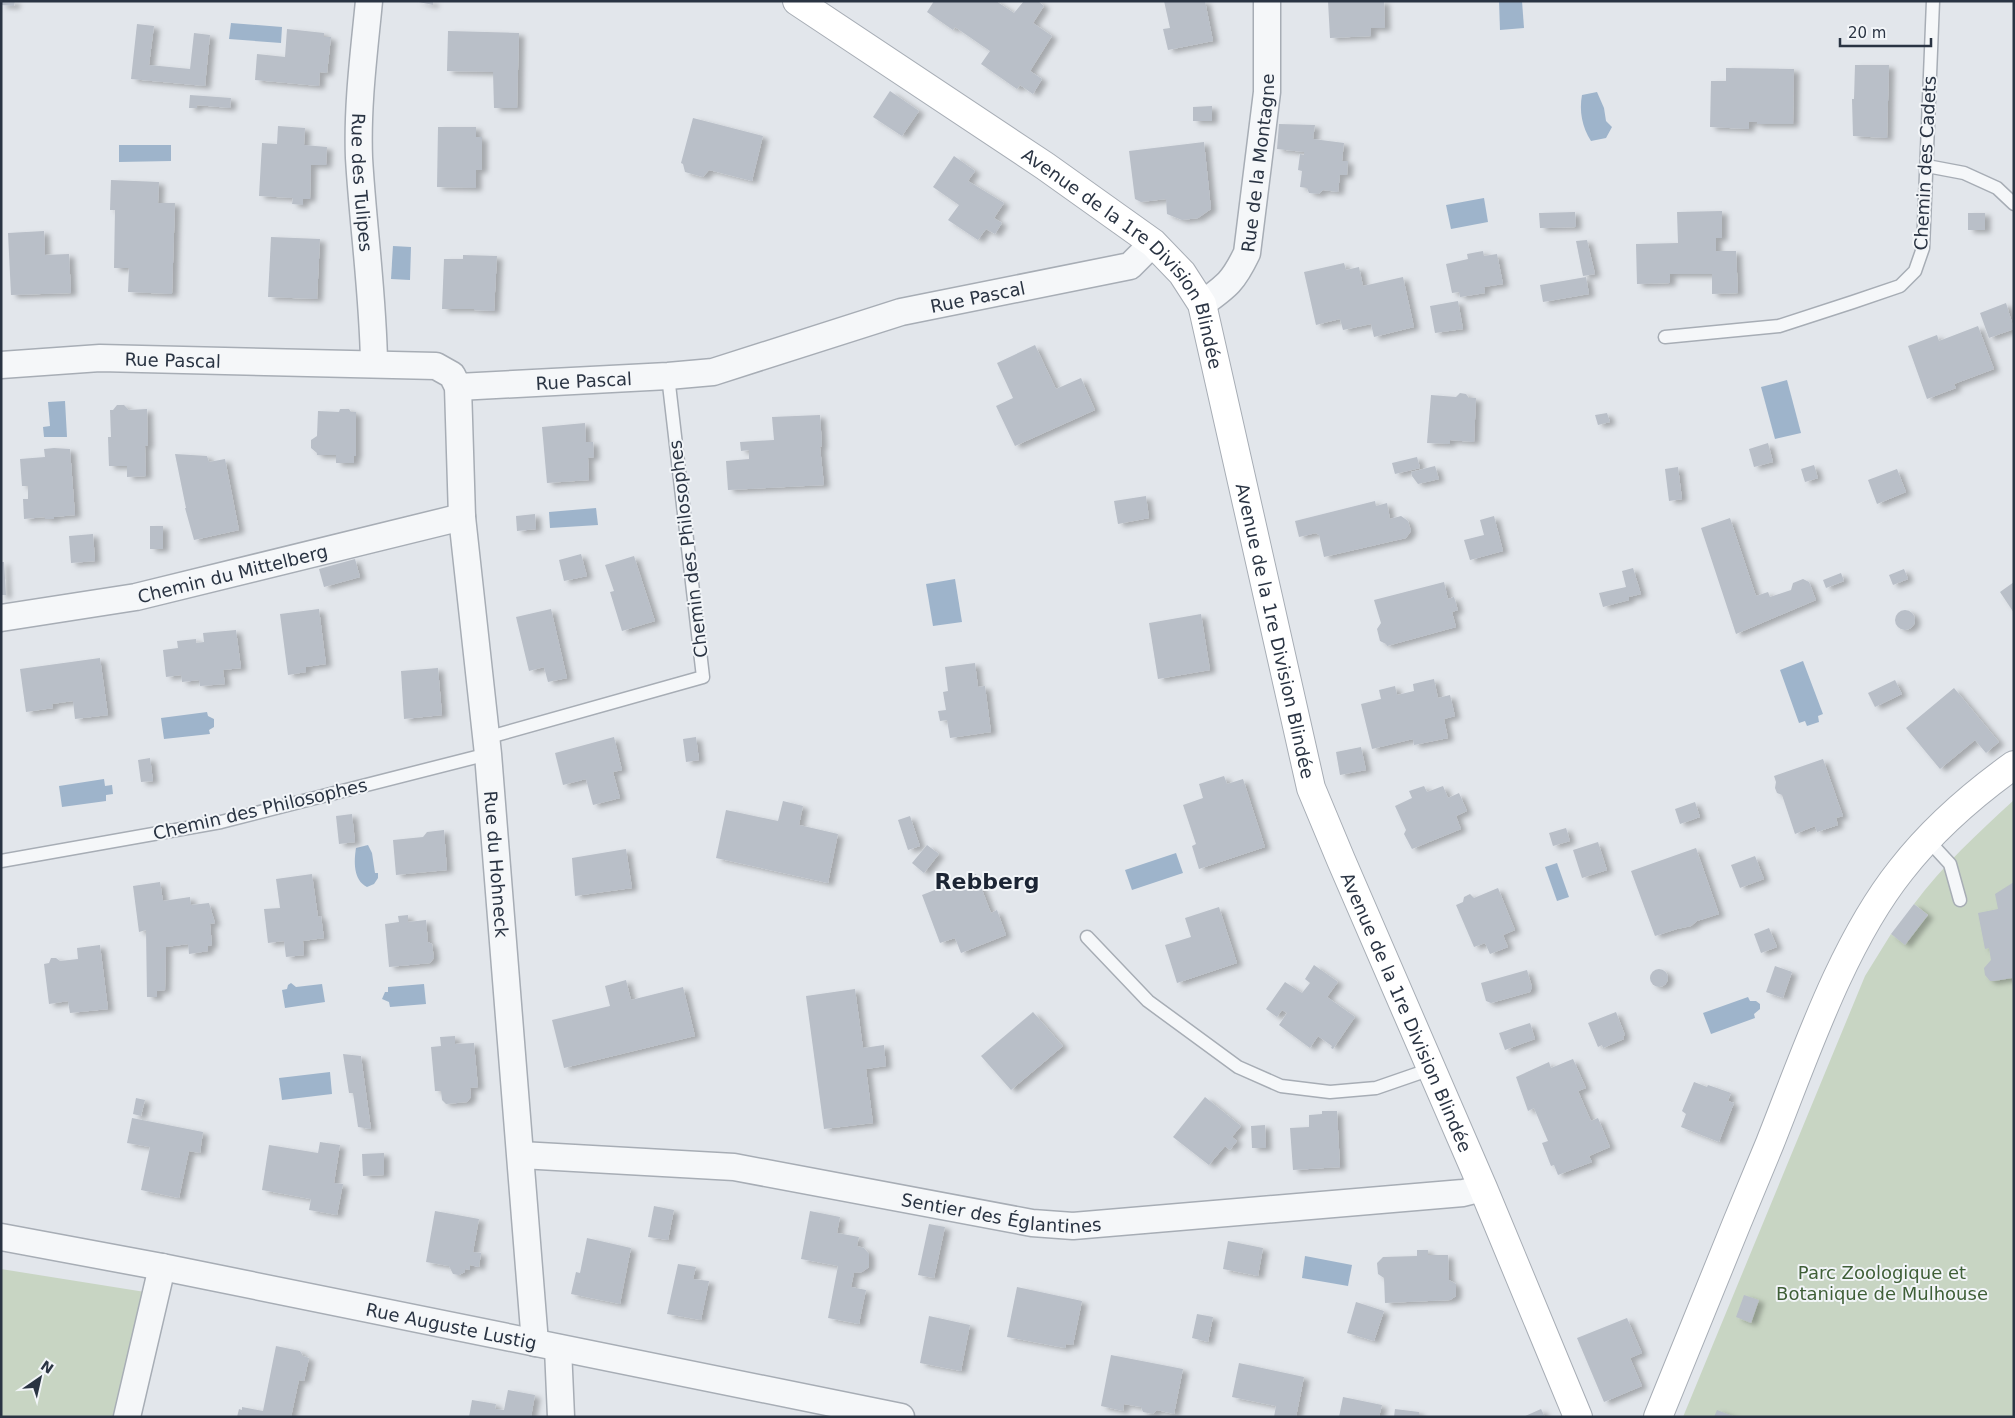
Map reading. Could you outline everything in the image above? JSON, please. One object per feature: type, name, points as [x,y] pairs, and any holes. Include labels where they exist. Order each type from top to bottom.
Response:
[{"type":"main road","name":"Avenue de la 1re Division Blindée","points":[[797,1],[1045,166],[1153,243],[1182,273],[1202,304],[1311,788],[1483,1188],[1578,1417]]},
{"type":"main road","points":[[1658,1417],[1817,1026],[1862,929],[1900,871],[1927,839],[1972,795],[2014,765]]},
{"type":"street","name":"Rue des Tulipes","points":[[369,1],[360,102],[359,157],[374,319],[374,364]]},
{"type":"street","name":"Rue de la Montagne","points":[[1202,304],[1225,288],[1236,276],[1247,253],[1267,92],[1268,1]]},
{"type":"street","name":"Rue Pascal","points":[[1,366],[100,358],[436,366],[452,375],[458,386],[668,376],[713,372],[901,312],[1130,266],[1153,243]]},
{"type":"street","name":"Rue du Hohneck","points":[[458,386],[462,517],[487,746],[521,1154],[547,1346],[561,1417]]},
{"type":"street","name":"Chemin du Mittelberg","points":[[1,618],[136,597],[462,517]]},
{"type":"street","name":"Sentier des Églantines","points":[[521,1154],[734,1167],[1032,1223],[1073,1226],[1463,1193],[1483,1188]]},
{"type":"street","name":"Rue Auguste Lustig","points":[[1,1237],[162,1267],[901,1417]]},
{"type":"street","points":[[127,1417],[162,1267]]},
{"type":"lane","name":"Chemin des Cadets","points":[[1665,338],[1779,326],[1900,286],[1916,271],[1923,248],[1933,1]]},
{"type":"lane","points":[[1927,166],[1964,173],[1997,188],[2014,204]]},
{"type":"lane","name":"Chemin des Philosophes","points":[[1,861],[221,822],[487,746],[703,677],[668,376]]},
{"type":"lane","points":[[1927,839],[1950,864],[1960,900]]},
{"type":"lane","points":[[1087,937],[1148,1001],[1238,1067],[1281,1086],[1330,1092],[1376,1088],[1431,1069]]},
{"type":"green space","name":"Parc Zoologique et Botanique de Mulhouse","points":[[2014,800],[2014,1417],[1683,1417],[1865,976],[1891,934],[1905,944],[1928,915],[1914,904],[1961,850]]},
{"type":"green space","points":[[1,1269],[145,1292],[115,1417],[1,1417]]},
{"type":"water","points":[[1499,1],[1522,1],[1524,28],[1500,30]]},
{"type":"water","points":[[231,23],[282,27],[281,43],[229,39]]},
{"type":"water","points":[[1597,92],[1604,108],[1606,121],[1612,127],[1606,138],[1591,141],[1583,125],[1581,101],[1582,95]]},
{"type":"water","points":[[119,145],[171,145],[171,161],[119,162]]},
{"type":"water","points":[[1484,198],[1488,222],[1451,229],[1446,205]]},
{"type":"water","points":[[393,246],[411,247],[410,280],[391,279]]},
{"type":"water","points":[[1787,380],[1801,433],[1775,439],[1761,387]]},
{"type":"water","points":[[65,401],[67,437],[44,437],[43,427],[50,426],[48,402]]},
{"type":"water","points":[[596,508],[598,525],[550,528],[549,512]]},
{"type":"water","points":[[955,579],[962,622],[933,626],[926,584]]},
{"type":"water","points":[[1803,661],[1823,714],[1818,716],[1819,722],[1807,726],[1805,721],[1799,723],[1780,670]]},
{"type":"water","points":[[207,712],[208,716],[214,719],[214,727],[209,730],[210,734],[164,739],[161,718]]},
{"type":"water","points":[[104,779],[105,786],[112,785],[113,794],[106,795],[106,801],[62,807],[59,786]]},
{"type":"water","points":[[368,845],[372,853],[375,873],[378,873],[378,878],[374,884],[367,887],[359,880],[355,859],[356,848]]},
{"type":"water","points":[[1176,853],[1183,873],[1132,890],[1125,870]]},
{"type":"water","points":[[1557,863],[1569,897],[1557,901],[1545,867]]},
{"type":"water","points":[[291,983],[296,987],[322,984],[325,1002],[285,1008],[282,990],[287,989]]},
{"type":"water","points":[[424,984],[426,1004],[390,1007],[389,1002],[382,999],[385,992],[388,992],[388,987]]},
{"type":"water","points":[[1748,997],[1750,1001],[1756,1001],[1760,1004],[1760,1009],[1754,1014],[1755,1018],[1711,1034],[1703,1013]]},
{"type":"water","points":[[330,1072],[332,1094],[282,1100],[279,1078]]},
{"type":"water","points":[[1305,1256],[1352,1265],[1348,1286],[1302,1278]]},
{"type":"building","points":[[1,1],[15,1],[14,6],[1,5]]},
{"type":"building","points":[[414,1],[433,1],[433,5]]},
{"type":"building","points":[[934,1],[996,1],[1014,13],[1024,1],[1038,1],[1044,6],[1033,23],[1052,36],[1030,71],[1042,79],[1033,94],[1020,85],[1017,89],[981,64],[990,51],[955,27],[953,30],[927,12]]},
{"type":"building","points":[[1164,1],[1205,1],[1213,41],[1168,50],[1163,29],[1170,28]]},
{"type":"building","points":[[1328,1],[1384,1],[1385,28],[1371,28],[1371,36],[1330,38]]},
{"type":"building","points":[[137,24],[154,26],[149,65],[190,69],[194,33],[210,35],[205,86],[131,79]]},
{"type":"building","points":[[287,29],[324,33],[324,37],[331,37],[327,73],[320,72],[319,86],[255,80],[257,54],[285,57]]},
{"type":"building","points":[[448,31],[519,33],[517,108],[494,108],[493,72],[447,71]]},
{"type":"building","points":[[1855,65],[1889,65],[1887,138],[1853,136],[1852,99],[1854,99]]},
{"type":"building","points":[[1726,68],[1794,69],[1793,124],[1757,124],[1757,122],[1749,122],[1749,129],[1710,127],[1711,81],[1726,81]]},
{"type":"building","points":[[890,91],[919,111],[902,136],[873,117]]},
{"type":"building","points":[[190,95],[231,98],[230,108],[197,105],[197,108],[189,108]]},
{"type":"building","points":[[1212,106],[1212,121],[1193,121],[1193,107]]},
{"type":"building","points":[[693,118],[763,136],[752,181],[709,170],[703,177],[685,172],[681,163]]},
{"type":"building","points":[[1279,124],[1315,125],[1313,139],[1344,143],[1342,161],[1348,161],[1347,175],[1340,175],[1338,192],[1323,190],[1319,194],[1309,193],[1307,188],[1300,187],[1302,171],[1298,170],[1300,154],[1304,155],[1304,152],[1277,149]]},
{"type":"building","points":[[278,126],[305,128],[304,145],[327,147],[326,165],[311,165],[310,199],[303,199],[303,205],[292,204],[293,198],[259,196],[262,143],[277,144]]},
{"type":"building","points":[[438,127],[476,127],[476,137],[482,137],[482,170],[476,170],[476,188],[437,187]]},
{"type":"building","points":[[1204,142],[1211,209],[1198,218],[1182,220],[1167,214],[1166,199],[1141,202],[1135,199],[1129,151]]},
{"type":"building","points":[[954,156],[975,171],[968,181],[1004,203],[994,218],[1002,223],[995,234],[986,229],[978,240],[948,220],[959,205],[933,187]]},
{"type":"building","points":[[111,180],[159,182],[158,203],[175,203],[172,294],[128,292],[129,268],[114,268],[115,210],[110,210]]},
{"type":"building","points":[[1722,211],[1722,238],[1716,238],[1716,251],[1736,251],[1738,293],[1712,294],[1712,274],[1670,274],[1670,283],[1637,284],[1636,244],[1678,243],[1677,212]]},
{"type":"building","points":[[1575,212],[1576,227],[1540,228],[1539,213]]},
{"type":"building","points":[[1968,213],[1985,213],[1985,230],[1968,230]]},
{"type":"building","points":[[44,231],[45,255],[69,254],[71,293],[11,295],[8,233]]},
{"type":"building","points":[[271,237],[320,239],[317,299],[268,297]]},
{"type":"building","points":[[1587,240],[1595,274],[1583,276],[1576,241]]},
{"type":"building","points":[[1483,251],[1484,256],[1497,254],[1503,284],[1484,287],[1485,293],[1460,297],[1459,292],[1452,293],[1446,264],[1468,259],[1467,254]]},
{"type":"building","points":[[463,255],[497,256],[494,311],[442,309],[444,259],[463,259]]},
{"type":"building","points":[[1344,263],[1346,270],[1359,267],[1363,286],[1403,277],[1414,327],[1374,337],[1371,324],[1343,330],[1340,319],[1316,325],[1304,272]]},
{"type":"building","points":[[1586,277],[1589,294],[1543,302],[1540,285]]},
{"type":"building","points":[[1458,301],[1463,329],[1435,333],[1430,306]]},
{"type":"building","points":[[2006,303],[2014,329],[1989,338],[1980,313]]},
{"type":"building","points":[[1978,326],[1994,369],[1954,384],[1956,388],[1927,399],[1908,346],[1937,335],[1939,341]]},
{"type":"building","points":[[1035,345],[1056,389],[1081,378],[1095,410],[1015,446],[996,406],[1013,398],[997,363]]},
{"type":"building","points":[[1460,393],[1466,394],[1469,398],[1476,398],[1474,442],[1450,440],[1450,444],[1427,443],[1431,395],[1456,397]]},
{"type":"building","points":[[117,405],[124,405],[129,410],[147,409],[148,445],[145,446],[146,476],[127,477],[127,466],[109,466],[108,437],[111,437],[110,410],[113,410]]},
{"type":"building","points":[[340,409],[349,409],[351,412],[356,412],[356,456],[354,456],[354,463],[336,463],[336,455],[317,455],[311,448],[311,440],[317,436],[318,411],[339,412]]},
{"type":"building","points":[[1607,413],[1610,422],[1598,425],[1595,415]]},
{"type":"building","points":[[820,415],[822,446],[820,447],[824,485],[728,490],[726,461],[749,459],[749,450],[741,451],[740,442],[774,440],[772,417]]},
{"type":"building","points":[[585,423],[586,442],[593,442],[594,457],[588,458],[589,480],[547,483],[542,427]]},
{"type":"building","points":[[1768,443],[1773,462],[1754,467],[1749,449]]},
{"type":"building","points":[[44,449],[70,449],[75,515],[54,517],[54,519],[45,519],[45,517],[24,519],[23,499],[28,499],[28,486],[22,486],[20,459],[45,457]]},
{"type":"building","points":[[175,454],[207,456],[209,462],[225,459],[239,530],[194,540],[185,508]]},
{"type":"building","points":[[1417,457],[1420,468],[1395,474],[1392,463]]},
{"type":"building","points":[[1814,465],[1818,478],[1805,482],[1801,469]]},
{"type":"building","points":[[1435,466],[1439,479],[1418,484],[1412,476],[1411,472]]},
{"type":"building","points":[[1678,467],[1682,499],[1669,501],[1665,469]]},
{"type":"building","points":[[1897,469],[1906,492],[1877,504],[1868,480]]},
{"type":"building","points":[[1146,496],[1149,518],[1118,524],[1114,501]]},
{"type":"building","points":[[1375,501],[1376,506],[1387,503],[1390,519],[1401,516],[1408,521],[1411,531],[1406,538],[1324,557],[1319,535],[1316,533],[1299,537],[1295,521]]},
{"type":"building","points":[[535,514],[536,529],[517,531],[516,516]]},
{"type":"building","points":[[1494,516],[1503,551],[1470,560],[1464,540],[1484,535],[1480,520]]},
{"type":"building","points":[[1730,518],[1756,596],[1768,592],[1770,597],[1791,590],[1793,583],[1803,579],[1809,582],[1816,600],[1736,634],[1701,528]]},
{"type":"building","points":[[150,526],[163,526],[163,549],[150,549]]},
{"type":"building","points":[[93,534],[95,561],[71,563],[69,536]]},
{"type":"building","points":[[581,554],[587,576],[564,581],[559,560]]},
{"type":"building","points":[[634,556],[655,621],[622,631],[610,592],[614,591],[605,565]]},
{"type":"building","points":[[355,559],[360,577],[324,587],[319,569]]},
{"type":"building","points":[[1,562],[4,562],[6,595],[1,595]]},
{"type":"building","points":[[1633,568],[1641,594],[1629,597],[1629,600],[1603,607],[1599,593],[1626,587],[1622,571]]},
{"type":"building","points":[[1904,569],[1908,579],[1893,585],[1889,575]]},
{"type":"building","points":[[1841,573],[1844,581],[1826,588],[1823,580]]},
{"type":"building","points":[[1444,582],[1448,599],[1454,597],[1458,610],[1452,612],[1456,627],[1387,646],[1380,641],[1377,629],[1381,623],[1374,600]]},
{"type":"building","points":[[2014,582],[2014,613],[2000,592]]},
{"type":"building","points":[[319,609],[326,664],[306,667],[306,672],[288,675],[280,614]]},
{"type":"building","points":[[551,609],[567,678],[548,682],[544,667],[529,671],[516,617]]},
{"type":"building","points":[[1905,610],[1912,613],[1915,620],[1912,627],[1905,630],[1898,627],[1895,620],[1898,613]]},
{"type":"building","points":[[1201,614],[1210,670],[1158,679],[1149,623]]},
{"type":"building","points":[[236,630],[241,668],[223,670],[225,684],[200,686],[199,680],[182,682],[181,675],[166,677],[163,650],[178,648],[177,641],[196,639],[196,643],[204,642],[203,633]]},
{"type":"building","points":[[100,658],[108,715],[75,719],[73,701],[52,704],[53,708],[26,712],[20,669]]},
{"type":"building","points":[[975,663],[978,687],[985,686],[991,732],[950,738],[947,720],[940,721],[938,711],[946,710],[943,692],[948,691],[945,667]]},
{"type":"building","points":[[438,668],[442,715],[404,719],[401,671]]},
{"type":"building","points":[[1434,679],[1438,698],[1450,695],[1455,716],[1444,719],[1448,738],[1414,745],[1413,739],[1372,749],[1361,704],[1381,699],[1379,690],[1395,686],[1397,695],[1414,691],[1413,684]]},
{"type":"building","points":[[1895,680],[1902,694],[1875,707],[1868,693]]},
{"type":"building","points":[[1954,688],[1999,742],[1986,753],[1975,740],[1940,769],[1906,728]]},
{"type":"building","points":[[614,737],[622,770],[613,772],[620,798],[593,805],[586,779],[563,785],[555,753]]},
{"type":"building","points":[[696,737],[699,760],[686,762],[683,739]]},
{"type":"building","points":[[1361,747],[1366,770],[1340,775],[1336,752]]},
{"type":"building","points":[[150,758],[153,781],[141,782],[138,760]]},
{"type":"building","points":[[1823,759],[1843,816],[1836,818],[1838,825],[1817,832],[1815,826],[1795,834],[1782,795],[1777,793],[1775,788],[1774,776]]},
{"type":"building","points":[[1224,776],[1227,784],[1243,779],[1265,847],[1199,869],[1192,846],[1196,844],[1183,805],[1203,798],[1199,784]]},
{"type":"building","points":[[1424,786],[1427,792],[1443,786],[1448,798],[1459,793],[1467,811],[1456,816],[1461,829],[1412,849],[1404,834],[1406,830],[1395,806],[1412,798],[1409,791]]},
{"type":"building","points":[[783,801],[803,806],[799,825],[838,834],[828,883],[716,858],[726,810],[778,821]]},
{"type":"building","points":[[1695,802],[1700,817],[1680,824],[1675,809]]},
{"type":"building","points":[[352,814],[355,842],[339,844],[336,816]]},
{"type":"building","points":[[910,816],[920,846],[908,850],[898,820]]},
{"type":"building","points":[[1566,828],[1570,841],[1553,846],[1549,833]]},
{"type":"building","points":[[444,830],[447,870],[396,875],[393,840],[423,837],[427,832]]},
{"type":"building","points":[[1598,842],[1607,870],[1582,878],[1573,850]]},
{"type":"building","points":[[927,845],[939,854],[924,873],[912,863]]},
{"type":"building","points":[[1696,848],[1719,914],[1697,921],[1691,926],[1655,936],[1631,871]]},
{"type":"building","points":[[626,849],[632,888],[575,896],[572,858]]},
{"type":"building","points":[[1755,856],[1764,879],[1740,888],[1731,865]]},
{"type":"building","points":[[312,874],[318,917],[321,916],[324,938],[303,941],[304,955],[286,957],[284,941],[268,943],[264,909],[280,908],[276,879]]},
{"type":"building","points":[[976,874],[991,913],[997,910],[1006,935],[961,953],[955,938],[940,943],[922,895]]},
{"type":"building","points":[[160,882],[163,901],[190,897],[191,905],[209,903],[215,923],[210,924],[212,945],[208,946],[208,951],[189,954],[188,944],[166,947],[165,990],[157,991],[157,997],[147,997],[146,930],[139,932],[133,886]]},
{"type":"building","points":[[2014,882],[2013,984],[2012,978],[1990,981],[1985,975],[1984,968],[1991,960],[1989,948],[1985,949],[1978,913],[1998,909],[1995,894]]},
{"type":"building","points":[[1498,888],[1515,930],[1503,935],[1508,947],[1490,954],[1485,943],[1474,947],[1456,905],[1463,902],[1464,897],[1470,894],[1474,898]]},
{"type":"building","points":[[1914,904],[1928,915],[1905,945],[1891,934]]},
{"type":"building","points":[[1219,907],[1237,963],[1177,983],[1165,945],[1191,937],[1185,918]]},
{"type":"building","points":[[408,915],[408,922],[426,920],[428,942],[432,944],[434,958],[430,963],[389,967],[385,924],[399,922],[398,916]]},
{"type":"building","points":[[1769,928],[1777,947],[1761,953],[1754,934]]},
{"type":"building","points":[[100,945],[108,1009],[70,1013],[68,1001],[49,1004],[44,964],[49,963],[51,958],[56,958],[60,961],[78,959],[77,948]]},
{"type":"building","points":[[1314,965],[1338,982],[1327,997],[1355,1017],[1333,1049],[1331,1048],[1332,1046],[1318,1036],[1310,1048],[1279,1025],[1287,1013],[1282,1010],[1277,1017],[1266,1009],[1285,982],[1302,993],[1310,983],[1305,979]]},
{"type":"building","points":[[1775,966],[1792,972],[1783,998],[1766,992]]},
{"type":"building","points":[[1655,969],[1663,969],[1668,974],[1666,985],[1655,987],[1650,982],[1650,974]]},
{"type":"building","points":[[1527,970],[1532,987],[1530,992],[1491,1003],[1486,1001],[1481,983]]},
{"type":"building","points":[[626,980],[631,1000],[683,987],[695,1036],[564,1068],[552,1020],[610,1006],[605,986]]},
{"type":"building","points":[[855,989],[863,1048],[884,1045],[886,1066],[866,1069],[873,1123],[824,1129],[806,996]]},
{"type":"building","points":[[1033,1012],[1063,1046],[1011,1090],[981,1056]]},
{"type":"building","points":[[1616,1012],[1625,1035],[1623,1036],[1624,1039],[1603,1048],[1602,1045],[1598,1047],[1588,1023]]},
{"type":"building","points":[[1530,1023],[1535,1039],[1505,1050],[1499,1033]]},
{"type":"building","points":[[455,1036],[455,1044],[474,1043],[478,1087],[470,1088],[471,1097],[467,1102],[446,1104],[442,1100],[441,1091],[435,1091],[431,1047],[441,1046],[440,1037]]},
{"type":"building","points":[[343,1054],[361,1056],[371,1129],[358,1127],[353,1093],[349,1093]]},
{"type":"building","points":[[1573,1059],[1586,1088],[1578,1091],[1591,1121],[1598,1118],[1610,1147],[1589,1156],[1592,1162],[1558,1175],[1554,1165],[1551,1166],[1542,1143],[1548,1141],[1534,1108],[1528,1111],[1516,1077],[1549,1062],[1551,1068]]},
{"type":"building","points":[[1694,1082],[1731,1093],[1728,1101],[1734,1103],[1719,1142],[1681,1127],[1686,1114],[1682,1111]]},
{"type":"building","points":[[1205,1097],[1241,1126],[1232,1137],[1237,1141],[1230,1150],[1225,1146],[1209,1165],[1173,1137]]},
{"type":"building","points":[[136,1098],[145,1100],[141,1116],[133,1114]]},
{"type":"building","points":[[1322,1111],[1337,1111],[1340,1167],[1293,1170],[1290,1128],[1309,1127],[1309,1115],[1322,1114]]},
{"type":"building","points":[[132,1118],[203,1132],[200,1153],[189,1151],[179,1198],[141,1190],[150,1147],[127,1143]]},
{"type":"building","points":[[1265,1125],[1266,1148],[1252,1148],[1251,1126]]},
{"type":"building","points":[[320,1142],[340,1145],[334,1183],[343,1184],[337,1215],[309,1210],[311,1199],[262,1190],[269,1145],[318,1153]]},
{"type":"building","points":[[384,1153],[384,1175],[363,1176],[362,1154]]},
{"type":"building","points":[[654,1206],[674,1210],[668,1240],[648,1237]]},
{"type":"building","points":[[435,1211],[479,1219],[473,1252],[481,1253],[479,1267],[470,1265],[470,1270],[465,1269],[465,1272],[459,1275],[453,1274],[449,1266],[426,1262]]},
{"type":"building","points":[[810,1211],[840,1217],[837,1233],[859,1237],[857,1246],[864,1248],[869,1254],[869,1267],[862,1272],[854,1273],[851,1287],[866,1290],[859,1324],[828,1318],[838,1266],[801,1259]]},
{"type":"building","points":[[929,1224],[945,1227],[934,1278],[918,1275]]},
{"type":"building","points":[[587,1238],[631,1248],[620,1304],[571,1294],[576,1272],[580,1273]]},
{"type":"building","points":[[1228,1241],[1263,1248],[1258,1276],[1223,1269]]},
{"type":"building","points":[[1417,1250],[1428,1250],[1428,1255],[1448,1255],[1449,1280],[1456,1284],[1456,1296],[1450,1300],[1385,1303],[1384,1278],[1378,1274],[1377,1263],[1383,1257],[1417,1256]]},
{"type":"building","points":[[678,1264],[696,1267],[693,1279],[709,1281],[701,1320],[667,1314]]},
{"type":"building","points":[[1017,1287],[1082,1301],[1073,1345],[1066,1344],[1065,1348],[1007,1337]]},
{"type":"building","points":[[1744,1295],[1759,1300],[1751,1323],[1736,1317]]},
{"type":"building","points":[[1356,1302],[1384,1311],[1374,1341],[1347,1333]]},
{"type":"building","points":[[1197,1314],[1213,1317],[1208,1342],[1192,1338]]},
{"type":"building","points":[[929,1316],[970,1325],[961,1371],[920,1363]]},
{"type":"building","points":[[1627,1318],[1642,1353],[1630,1358],[1642,1386],[1604,1402],[1577,1338]]},
{"type":"building","points":[[276,1346],[300,1351],[303,1356],[309,1358],[304,1381],[299,1380],[291,1417],[237,1417],[239,1409],[242,1410],[242,1407],[263,1411]]},
{"type":"building","points":[[1111,1355],[1183,1369],[1174,1414],[1157,1410],[1153,1414],[1143,1412],[1141,1407],[1124,1404],[1123,1411],[1101,1406]]},
{"type":"building","points":[[1239,1363],[1304,1377],[1296,1417],[1274,1417],[1276,1406],[1232,1397]]},
{"type":"building","points":[[508,1390],[535,1395],[531,1417],[469,1417],[472,1400],[496,1404],[495,1409],[504,1410]]},
{"type":"building","points":[[1343,1397],[1382,1405],[1379,1417],[1339,1417]]},
{"type":"building","points":[[1395,1409],[1419,1412],[1419,1417],[1394,1417]]},
{"type":"building","points":[[1541,1409],[1545,1417],[1523,1417]]},
{"type":"building","points":[[1717,1410],[1735,1417],[1714,1417]]},
{"type":"district","name":"Rebberg","points":[[987,881]]}]
